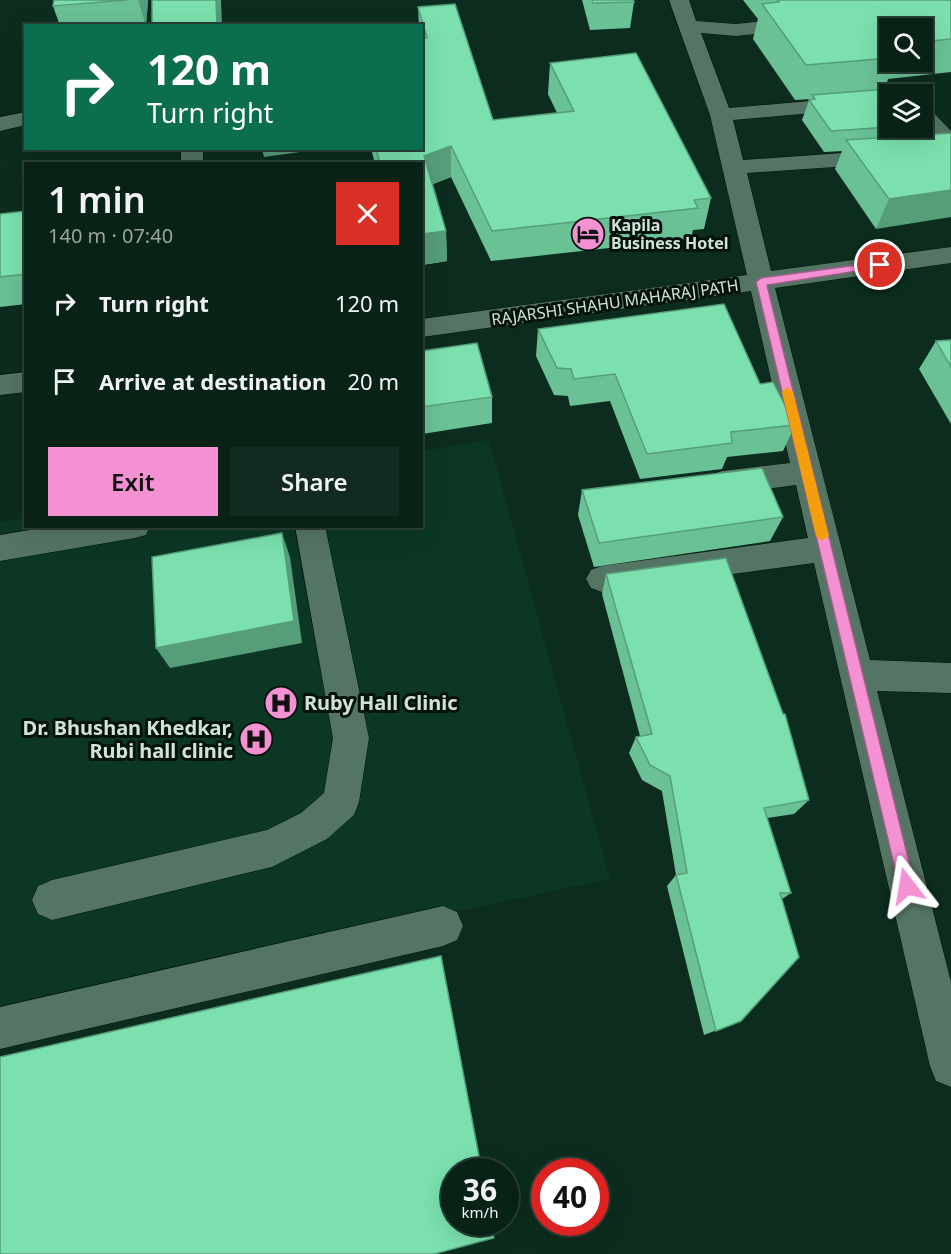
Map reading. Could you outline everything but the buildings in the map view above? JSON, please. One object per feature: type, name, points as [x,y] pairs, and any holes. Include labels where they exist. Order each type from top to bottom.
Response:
[{"type":"street","points":[[690,12],[736,30],[815,22]]},
{"type":"street","points":[[690,12],[721,115],[856,675],[943,998],[951,1066]]},
{"type":"street","points":[[721,115],[879,101]]},
{"type":"street","points":[[768,111],[792,163]]},
{"type":"street","points":[[0,124],[24,118]]},
{"type":"street","points":[[933,125],[951,144]]},
{"type":"street","points":[[734,167],[951,152]]},
{"type":"street","name":"RAJARSHI SHAHU MAHARAJ PATH","points":[[423,328],[951,255]]},
{"type":"street","points":[[0,385],[24,382]]},
{"type":"street","points":[[694,487],[807,472]]},
{"type":"street","points":[[0,548],[123,528]]},
{"type":"street","points":[[52,900],[272,848],[314,826],[341,802],[351,738],[310,528]]},
{"type":"street","points":[[602,579],[825,549]]},
{"type":"street","points":[[856,675],[951,678]]},
{"type":"street","points":[[0,1028],[443,926]]},
{"type":"shaded area","name":"Ruby Hall Clinic","points":[[489,440],[610,879],[0,1008],[0,522],[24,518],[24,528],[423,528],[423,451]]},
{"type":"slow traffic","points":[[787,392],[822,536]]},
{"type":"place","name":"Kapila Business Hotel","points":[[588,234]]},
{"type":"place","name":"Ruby Hall Clinic","points":[[281,703]]},
{"type":"place","name":"Dr. Bhushan Khedkar, Rubi hall clinic","points":[[256,739]]},
{"type":"route","points":[[880,265],[761,282],[907,886]]}]
